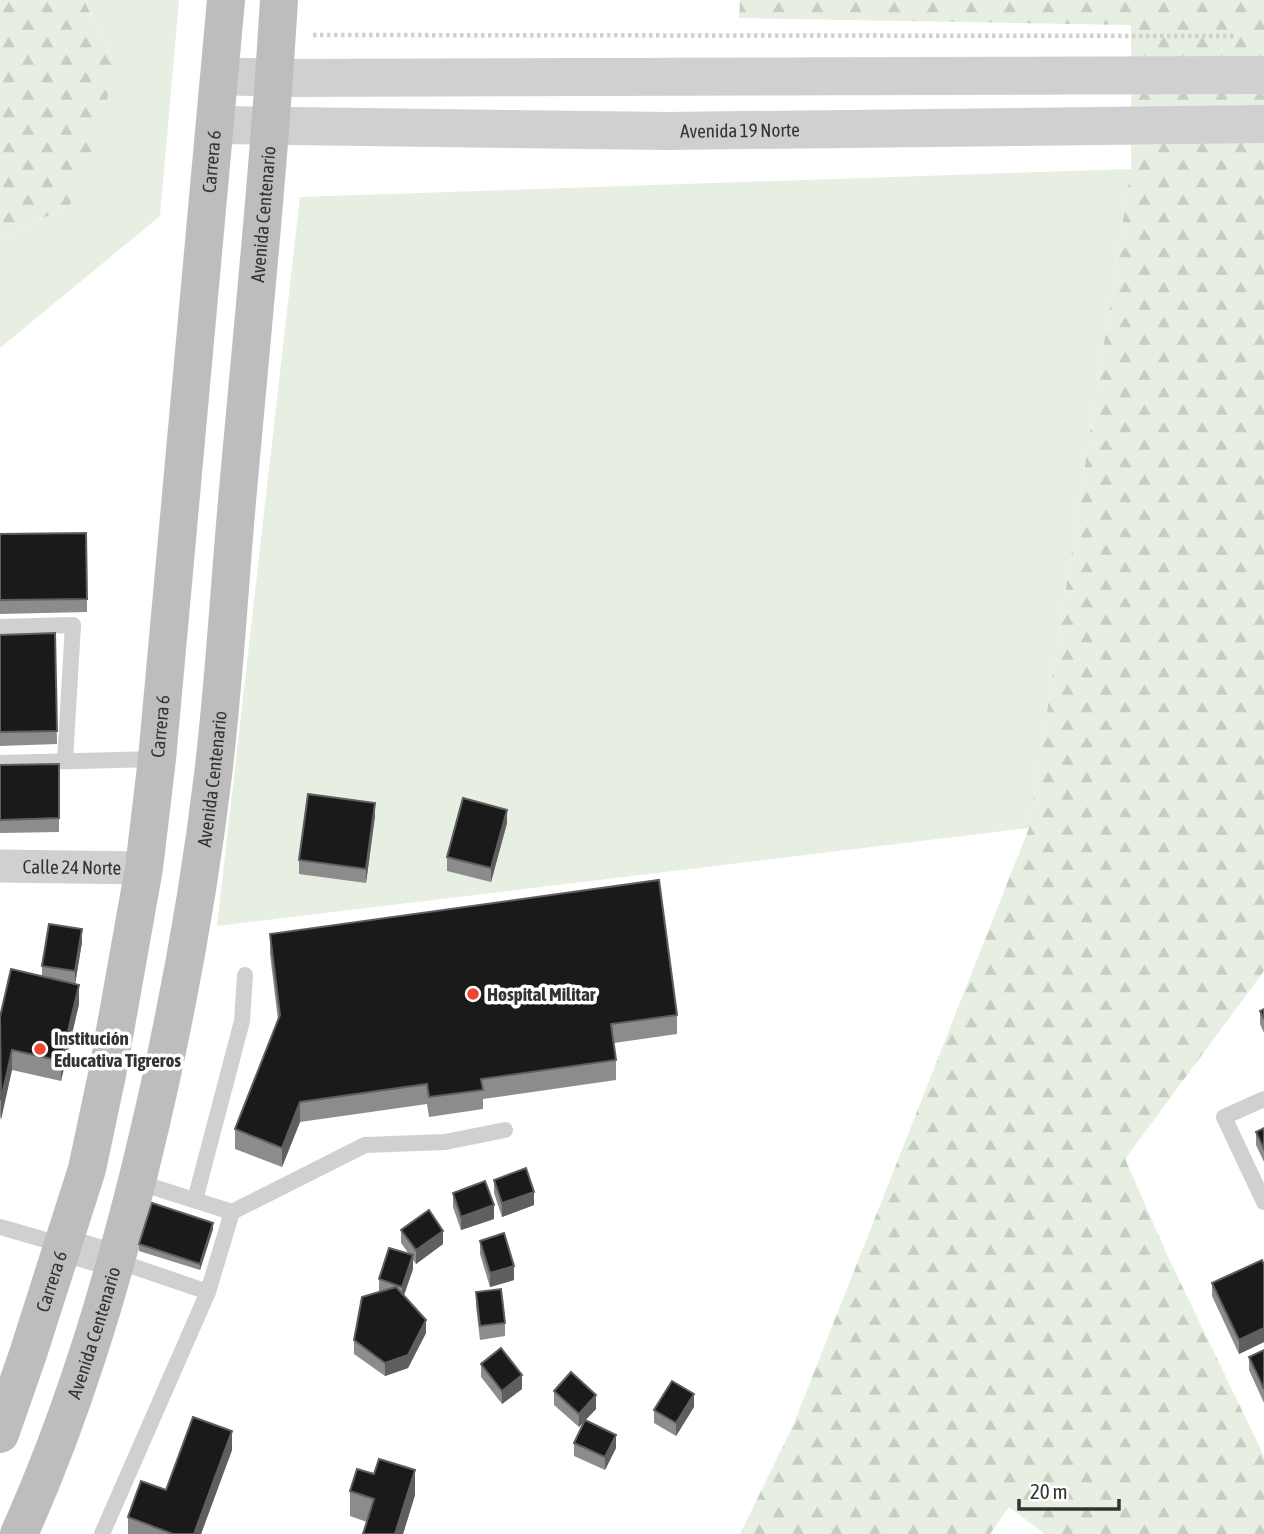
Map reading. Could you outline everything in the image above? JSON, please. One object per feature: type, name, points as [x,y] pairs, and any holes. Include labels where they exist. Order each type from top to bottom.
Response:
[{"type":"main road","name":"Carrera 6","points":[[0,1434],[87,1169],[108,1070],[144,868],[157,759],[226,0]]},
{"type":"main road","name":"Avenida Centenario","points":[[19,1534],[37,1494],[80,1379],[117,1261],[169,1050],[186,954],[213,775],[278,17]]},
{"type":"street","points":[[220,76],[1264,75]]},
{"type":"street","name":"Avenida 19 Norte","points":[[215,125],[668,131],[1264,124]]},
{"type":"street","name":"Calle 24 Norte","points":[[0,866],[144,868]]},
{"type":"street","points":[[63,1245],[117,1261]]},
{"type":"lane","points":[[0,627],[73,625],[65,761]]},
{"type":"lane","points":[[0,763],[157,759]]},
{"type":"lane","points":[[195,1200],[242,1021],[245,975]]},
{"type":"lane","points":[[1264,1099],[1224,1117],[1264,1202]]},
{"type":"lane","points":[[136,1182],[232,1212],[365,1145],[445,1142],[505,1130]]},
{"type":"lane","points":[[102,1534],[208,1292],[232,1212]]},
{"type":"lane","points":[[0,1227],[63,1245]]},
{"type":"lane","points":[[117,1261],[208,1292]]},
{"type":"path","points":[[278,17],[1237,36]]},
{"type":"green space","points":[[0,0],[84,0],[115,65],[95,149],[70,205],[0,239]]},
{"type":"green space","points":[[84,0],[179,0],[160,216],[0,348],[0,239],[70,205],[115,65]]},
{"type":"green space","points":[[740,0],[1264,0],[1264,971],[1125,1159],[1170,1261],[1264,1456],[1264,1534],[1045,1534],[1009,1507],[990,1534],[740,1534],[792,1428],[1029,828],[1131,169],[1131,25],[739,18]]},
{"type":"green space","points":[[1131,169],[1029,828],[217,926],[300,197]]},
{"type":"building","points":[[86,533],[87,599],[0,600],[0,534]]},
{"type":"building","points":[[55,633],[57,731],[0,732],[0,635]]},
{"type":"building","points":[[59,764],[59,818],[0,820],[0,765]]},
{"type":"building","points":[[308,794],[375,803],[366,869],[299,860]]},
{"type":"building","points":[[463,798],[507,810],[491,868],[447,857]]},
{"type":"building","name":"Hospital Militar","points":[[659,880],[677,1015],[611,1024],[616,1060],[481,1079],[483,1090],[429,1097],[427,1084],[300,1102],[282,1148],[235,1129],[280,1015],[270,934]]},
{"type":"building","points":[[49,924],[82,929],[75,971],[42,966]]},
{"type":"building","points":[[11,969],[79,985],[61,1061],[12,1050],[1,1100],[0,1017]]},
{"type":"building","points":[[1264,1128],[1264,1149],[1256,1132]]},
{"type":"building","points":[[526,1168],[534,1192],[502,1203],[494,1180]]},
{"type":"building","points":[[485,1181],[494,1205],[461,1217],[453,1193]]},
{"type":"building","points":[[152,1203],[213,1223],[200,1264],[139,1244]]},
{"type":"building","points":[[429,1210],[443,1231],[416,1250],[401,1230]]},
{"type":"building","points":[[504,1233],[514,1266],[490,1273],[480,1241]]},
{"type":"building","points":[[389,1248],[413,1255],[402,1287],[379,1279]]},
{"type":"building","points":[[1262,1260],[1264,1328],[1239,1340],[1212,1283]]},
{"type":"building","points":[[396,1287],[426,1320],[408,1355],[385,1363],[354,1340],[362,1297]]},
{"type":"building","points":[[501,1289],[505,1323],[480,1326],[476,1292]]},
{"type":"building","points":[[501,1348],[522,1375],[502,1391],[481,1364]]},
{"type":"building","points":[[1264,1350],[1264,1389],[1249,1357]]},
{"type":"building","points":[[571,1372],[596,1395],[579,1414],[554,1391]]},
{"type":"building","points":[[672,1381],[694,1394],[676,1423],[654,1410]]},
{"type":"building","points":[[193,1417],[232,1431],[194,1534],[173,1534],[128,1517],[141,1481],[166,1490]]},
{"type":"building","points":[[585,1420],[616,1435],[605,1457],[574,1443]]},
{"type":"building","points":[[379,1459],[415,1470],[395,1534],[363,1534],[374,1499],[350,1491],[357,1469],[374,1474]]},
{"type":"place","name":"Hospital Militar","points":[[473,994]]},
{"type":"place","name":"Institución Educativa Tigreros","points":[[40,1049]]}]
